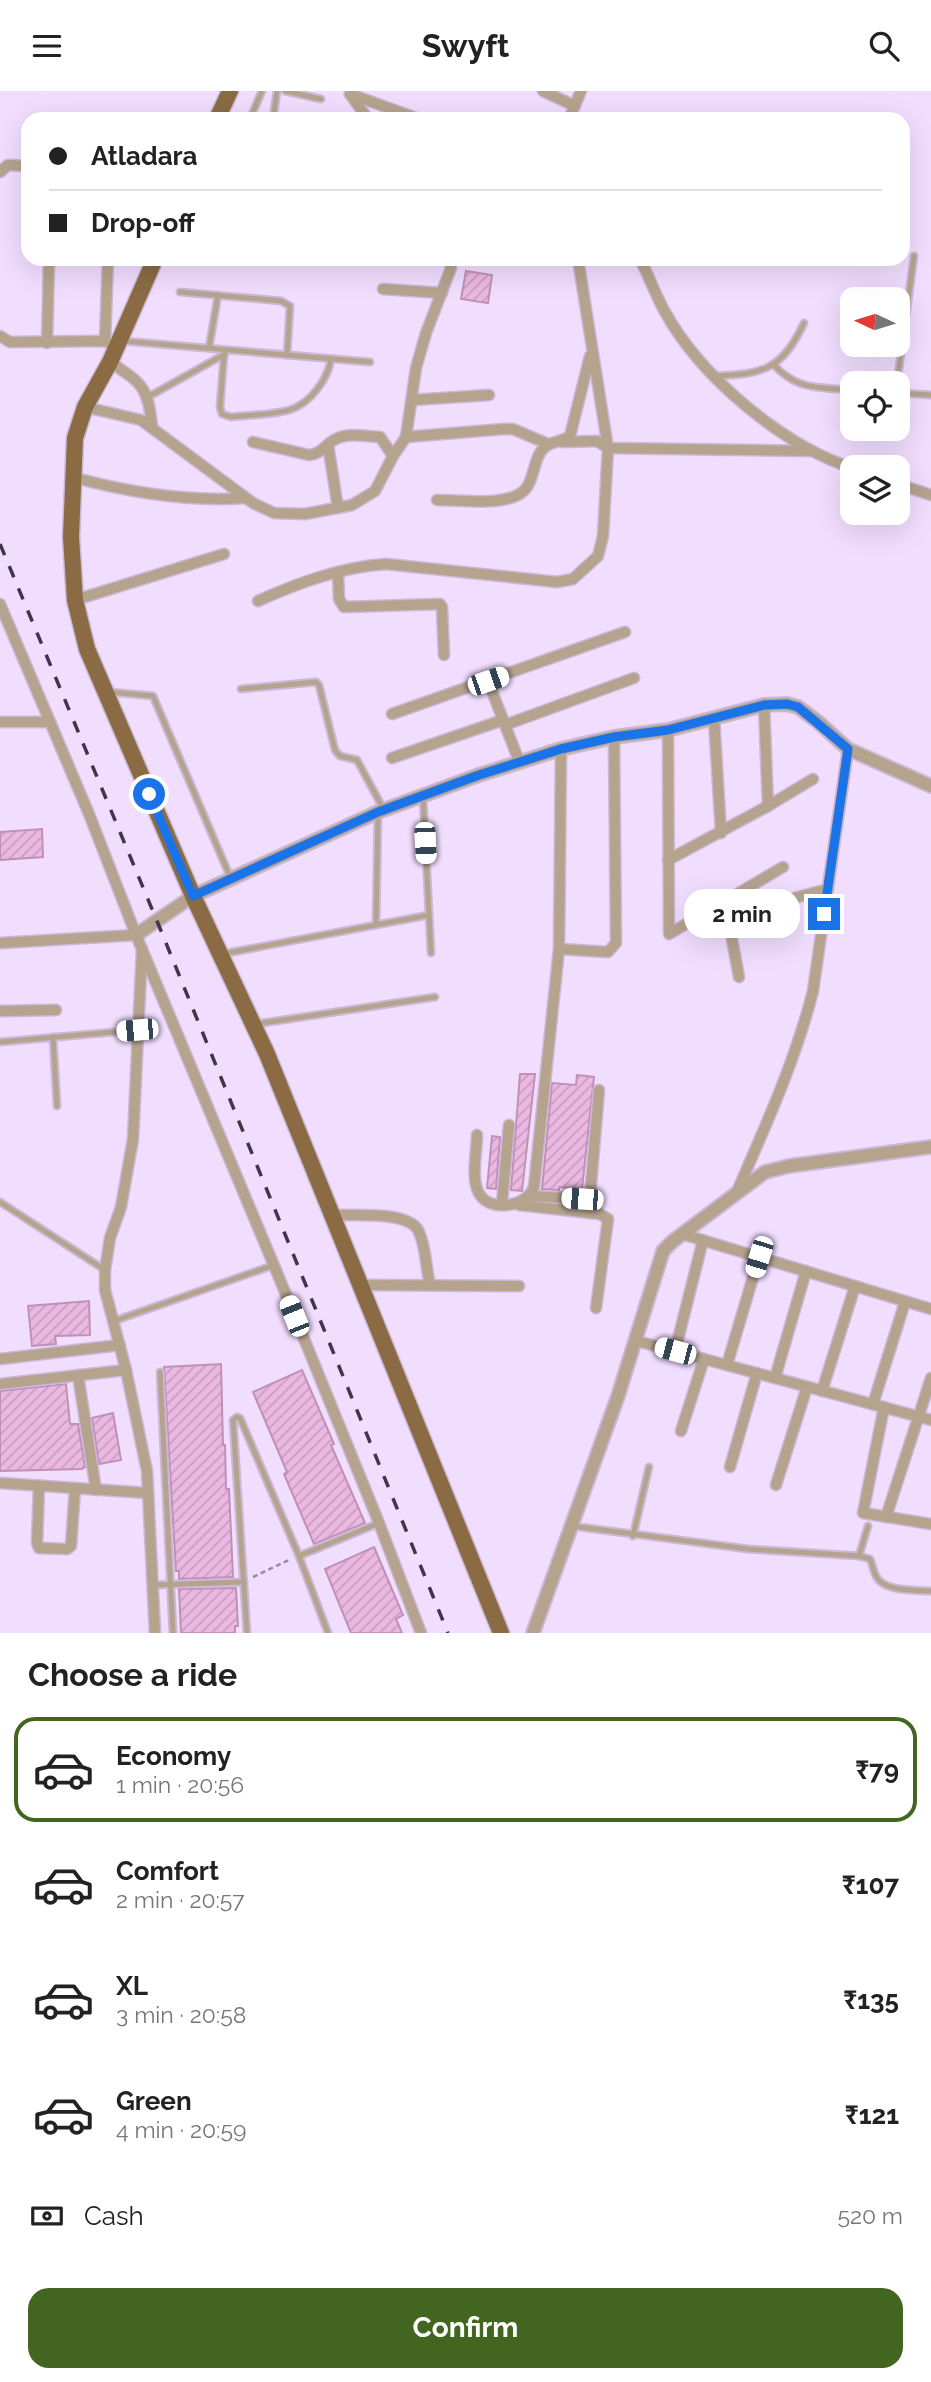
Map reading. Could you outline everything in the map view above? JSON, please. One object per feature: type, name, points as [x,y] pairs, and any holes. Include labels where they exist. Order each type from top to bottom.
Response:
[{"type":"main road","points":[[220,112],[230,91]]},
{"type":"main road","points":[[152,266],[85,407],[75,438],[71,537],[75,600],[88,649],[193,896],[253,1024],[501,1633]]},
{"type":"street","points":[[543,91],[575,106]]},
{"type":"street","points":[[572,112],[581,91]]},
{"type":"street","points":[[349,93],[364,112]]},
{"type":"street","points":[[349,93],[400,112]]},
{"type":"street","points":[[0,172],[8,165],[21,166]]},
{"type":"street","points":[[47,343],[49,266]]},
{"type":"street","points":[[108,266],[113,348],[145,390],[152,427]]},
{"type":"street","points":[[85,407],[141,420],[245,498],[274,513],[305,514],[352,505],[375,491],[393,456],[407,437],[416,368],[450,266]]},
{"type":"street","points":[[258,601],[303,582],[368,565],[386,564],[557,582],[573,579],[598,556],[603,536],[608,448],[579,266]]},
{"type":"street","points":[[642,266],[665,313],[712,377],[774,428],[829,461],[840,464]]},
{"type":"street","points":[[383,289],[442,293]]},
{"type":"street","points":[[0,336],[10,342],[113,348]]},
{"type":"street","points":[[562,442],[570,436],[574,428],[592,349]]},
{"type":"street","points":[[412,400],[489,395]]},
{"type":"street","points":[[407,437],[513,429],[548,444],[597,441],[608,448],[813,451]]},
{"type":"street","points":[[253,442],[309,456],[316,455],[346,435],[380,437],[393,456]]},
{"type":"street","points":[[437,500],[504,500],[517,497],[527,488],[542,450],[548,444]]},
{"type":"street","points":[[328,445],[338,508]]},
{"type":"street","points":[[72,477],[102,485],[191,498],[245,498]]},
{"type":"street","points":[[910,488],[931,495]]},
{"type":"street","points":[[75,600],[224,554]]},
{"type":"street","points":[[338,572],[340,599],[344,607],[434,602],[440,604],[444,655]]},
{"type":"street","points":[[0,604],[274,1265],[421,1633]]},
{"type":"street","points":[[392,714],[625,632]]},
{"type":"street","points":[[392,758],[634,678]]},
{"type":"street","points":[[488,681],[519,761]]},
{"type":"street","points":[[0,943],[139,941],[193,896],[381,811],[519,761],[561,749],[614,737],[668,730],[764,705],[787,704],[798,707],[848,749],[931,786]]},
{"type":"street","points":[[764,705],[768,806]]},
{"type":"street","points":[[715,718],[721,833]]},
{"type":"street","points":[[0,722],[50,722]]},
{"type":"street","points":[[668,730],[669,934],[783,867]]},
{"type":"street","points":[[559,949],[608,952],[616,943],[614,737]]},
{"type":"street","points":[[531,1196],[559,949],[561,749]]},
{"type":"street","points":[[735,1194],[784,1083],[804,1027],[813,991],[848,749]]},
{"type":"street","points":[[668,860],[721,833],[813,779]]},
{"type":"street","points":[[727,916],[828,889]]},
{"type":"street","points":[[724,901],[739,977]]},
{"type":"street","points":[[139,941],[134,1139],[121,1207],[110,1238],[105,1290],[126,1370],[147,1471],[155,1633]]},
{"type":"street","points":[[0,1011],[56,1010]]},
{"type":"street","points":[[517,1204],[531,1196],[582,1199],[590,1196],[599,1090]]},
{"type":"street","points":[[502,1204],[509,1125]]},
{"type":"street","points":[[477,1135],[476,1179],[478,1193],[486,1202],[600,1214],[608,1219],[596,1308]]},
{"type":"street","points":[[533,1633],[637,1341],[663,1251],[765,1172],[789,1166],[931,1147]]},
{"type":"street","points":[[332,1215],[400,1217],[411,1221],[419,1230],[430,1285]]},
{"type":"street","points":[[682,1234],[931,1310]]},
{"type":"street","points":[[675,1351],[703,1240]]},
{"type":"street","points":[[727,1365],[759,1257]]},
{"type":"street","points":[[775,1378],[806,1271]]},
{"type":"street","points":[[360,1285],[519,1286]]},
{"type":"street","points":[[822,1391],[855,1286]]},
{"type":"street","points":[[873,1404],[905,1301]]},
{"type":"street","points":[[637,1341],[931,1420]]},
{"type":"street","points":[[0,1359],[120,1345]]},
{"type":"street","points":[[681,1431],[704,1359]]},
{"type":"street","points":[[0,1384],[126,1370]]},
{"type":"street","points":[[730,1467],[757,1373]]},
{"type":"street","points":[[78,1375],[96,1490]]},
{"type":"street","points":[[886,1517],[931,1378]]},
{"type":"street","points":[[776,1485],[807,1387]]},
{"type":"street","points":[[884,1407],[863,1513],[931,1524]]},
{"type":"street","points":[[0,1483],[148,1493]]},
{"type":"street","points":[[38,1486],[37,1543],[39,1548],[44,1550],[67,1549],[71,1546],[75,1488]]},
{"type":"lane","points":[[253,112],[262,91]]},
{"type":"lane","points":[[274,112],[277,91]]},
{"type":"lane","points":[[285,91],[321,99]]},
{"type":"lane","points":[[899,371],[914,256]]},
{"type":"lane","points":[[180,292],[281,301],[290,306],[287,355]]},
{"type":"lane","points":[[209,348],[218,295]]},
{"type":"lane","points":[[712,377],[751,374],[773,365],[793,348],[804,323]]},
{"type":"lane","points":[[113,348],[209,348],[369,362]]},
{"type":"lane","points":[[148,397],[232,350]]},
{"type":"lane","points":[[224,355],[220,407],[222,414],[231,417],[291,409],[307,399],[325,379],[331,359]]},
{"type":"lane","points":[[773,365],[795,383],[808,387],[840,389]]},
{"type":"lane","points":[[910,394],[931,395]]},
{"type":"lane","points":[[241,689],[316,682],[320,685],[335,750],[340,756],[357,760],[381,811],[376,924]]},
{"type":"lane","points":[[106,691],[153,696],[231,879]]},
{"type":"lane","points":[[423,796],[431,953]]},
{"type":"lane","points":[[220,954],[429,915]]},
{"type":"lane","points":[[253,1024],[435,997]]},
{"type":"lane","points":[[0,1042],[137,1030]]},
{"type":"lane","points":[[54,1037],[57,1106]]},
{"type":"lane","points":[[0,1202],[105,1270]]},
{"type":"lane","points":[[114,1321],[274,1265]]},
{"type":"lane","points":[[160,1372],[173,1633]]},
{"type":"lane","points":[[247,1633],[233,1420],[237,1417],[240,1418],[299,1556],[328,1633]]},
{"type":"lane","points":[[633,1536],[649,1467]]},
{"type":"lane","points":[[299,1556],[379,1523]]},
{"type":"lane","points":[[572,1526],[748,1549],[859,1556],[870,1559],[876,1577],[882,1584],[931,1591]]},
{"type":"lane","points":[[859,1556],[868,1526]]},
{"type":"lane","points":[[153,1585],[244,1582]]},
{"type":"path","points":[[244,1582],[299,1556]]},
{"type":"building","points":[[466,271],[492,275],[488,303],[461,299]]},
{"type":"building","points":[[42,829],[43,857],[0,860],[0,832]]},
{"type":"building","points":[[520,1074],[535,1074],[522,1191],[511,1190]]},
{"type":"building","points":[[577,1075],[594,1077],[582,1189],[542,1189],[552,1083],[576,1085]]},
{"type":"building","points":[[492,1136],[500,1137],[496,1189],[487,1188]]},
{"type":"building","points":[[89,1301],[90,1335],[55,1336],[56,1344],[32,1346],[28,1306]]},
{"type":"building","points":[[221,1364],[223,1445],[226,1489],[229,1489],[233,1577],[179,1579],[179,1571],[176,1571],[164,1367]]},
{"type":"building","points":[[302,1370],[365,1523],[314,1544],[253,1392]]},
{"type":"building","points":[[66,1384],[70,1424],[78,1424],[85,1467],[0,1471],[0,1391]]},
{"type":"building","points":[[113,1413],[121,1460],[99,1464],[92,1418]]},
{"type":"building","points":[[374,1547],[403,1615],[396,1619],[402,1633],[351,1633],[325,1569]]},
{"type":"building","points":[[236,1588],[238,1626],[235,1626],[235,1633],[181,1633],[179,1589]]},
{"type":"railway","points":[[0,544],[448,1633]]},
{"type":"route","points":[[149,794],[193,896],[378,812],[519,761],[614,737],[668,730],[764,705],[787,704],[798,707],[848,749],[824,914]]}]
